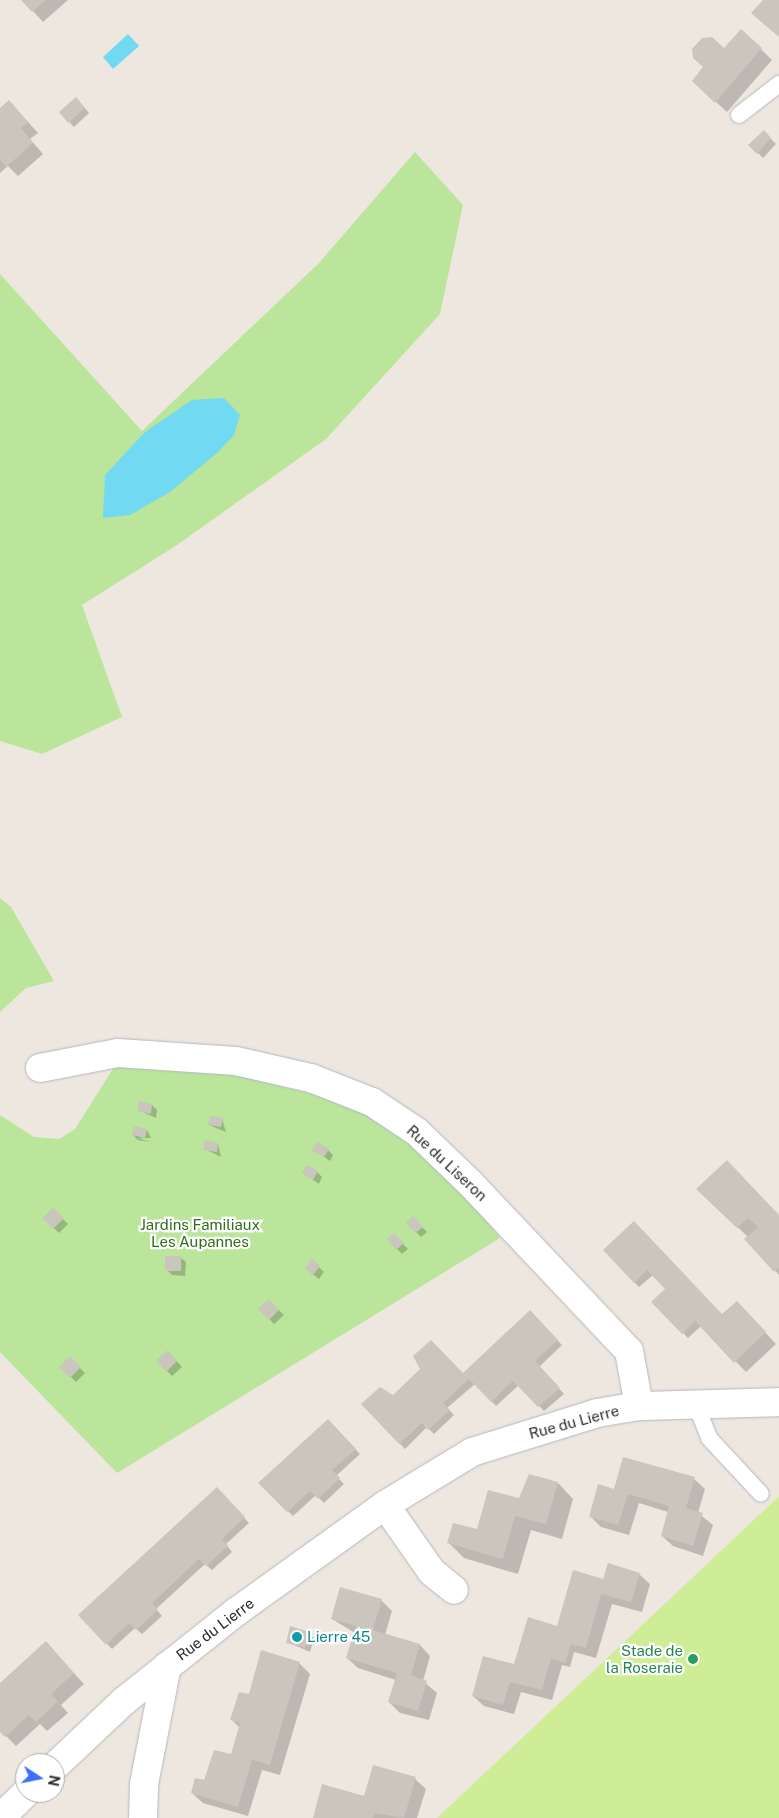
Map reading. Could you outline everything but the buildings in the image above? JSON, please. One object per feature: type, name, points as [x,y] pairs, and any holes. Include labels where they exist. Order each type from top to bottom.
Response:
[{"type":"street","name":"Rue du Liseron","points":[[40,1068],[118,1053],[236,1062],[311,1078],[372,1102],[417,1132],[457,1170],[629,1352],[639,1406]]},
{"type":"street","name":"Rue du Lierre","points":[[65,1757],[167,1666],[385,1505],[472,1452],[551,1426],[639,1406],[779,1402]]},
{"type":"street","points":[[385,1505],[432,1572],[454,1590]]},
{"type":"street","points":[[143,1818],[144,1784],[167,1666]]},
{"type":"street","points":[[0,1818],[16,1803]]},
{"type":"lane","points":[[739,115],[779,84]]},
{"type":"lane","points":[[696,1405],[709,1438],[761,1494]]},
{"type":"green space","points":[[415,152],[463,205],[440,314],[326,439],[177,545],[82,605],[122,717],[42,754],[0,741],[0,274],[142,431],[319,263]]},
{"type":"green space","points":[[0,898],[11,907],[54,981],[26,988],[0,1012]]},
{"type":"green space","name":"Jardins Familiaux Les Aupannes","points":[[116,1064],[220,1071],[352,1104],[410,1140],[462,1189],[500,1238],[117,1473],[0,1352],[0,1115],[34,1137],[59,1139],[75,1129]]},
{"type":"green space","name":"Stade de la Roseraie","points":[[779,1496],[779,1818],[437,1818],[776,1499]]},
{"type":"water","points":[[128,34],[139,46],[113,69],[103,57]]},
{"type":"water","points":[[224,398],[240,415],[234,435],[218,452],[170,492],[130,515],[103,518],[105,475],[145,432],[192,400]]},
{"type":"place","name":"Lierre 45","points":[[297,1637]]},
{"type":"place","name":"Stade de la Roseraie","points":[[693,1659]]}]
